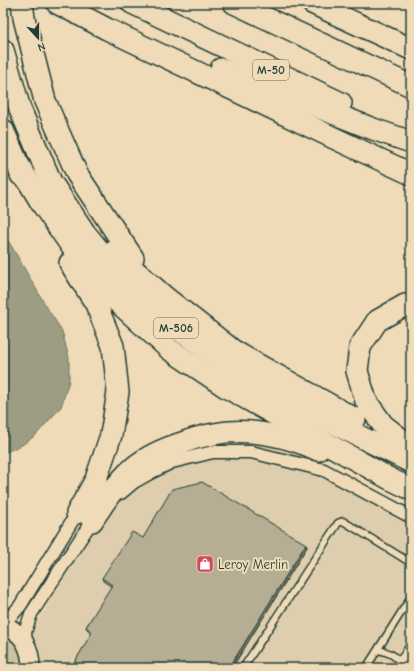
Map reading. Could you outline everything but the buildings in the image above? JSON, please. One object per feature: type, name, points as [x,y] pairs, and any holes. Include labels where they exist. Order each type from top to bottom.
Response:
[{"type":"highway","points":[[22,3],[24,18],[45,101],[77,174],[131,256],[166,298]]},
{"type":"highway","points":[[57,3],[107,29],[411,174]]},
{"type":"highway","name":"M-50","points":[[132,3],[411,137]]},
{"type":"highway","points":[[234,3],[411,86]]},
{"type":"highway","points":[[312,3],[408,48]]},
{"type":"highway","points":[[107,29],[156,44],[366,127],[411,142]]},
{"type":"highway","name":"M-506","points":[[3,50],[20,109],[51,182],[85,234],[126,283],[169,323],[236,370],[295,404],[411,452]]},
{"type":"highway","points":[[20,109],[63,180],[123,260],[166,298],[235,352],[411,452]]},
{"type":"highway","name":"M-506","points":[[3,130],[17,162],[46,210],[72,247],[110,295],[169,349],[226,387],[390,479],[411,489]]},
{"type":"highway","points":[[17,162],[32,206],[96,304],[113,346],[118,392],[111,435],[84,517]]},
{"type":"highway","points":[[411,304],[405,305],[377,321],[360,347],[357,371],[366,401],[383,425],[411,452]]},
{"type":"highway","points":[[84,517],[134,467],[154,454],[194,439],[215,434],[233,432],[272,435],[305,444],[360,470],[390,479]]},
{"type":"street","points":[[3,621],[13,614],[20,606],[84,517],[104,508],[134,482],[172,462],[213,452],[251,452],[324,470],[411,517]]},
{"type":"street","points":[[26,645],[25,632],[31,614],[84,517]]},
{"type":"street","points":[[3,626],[19,635],[26,645],[31,658],[31,668]]},
{"type":"street","points":[[404,665],[411,649]]},
{"type":"lane","points":[[243,668],[338,523],[343,521],[411,563]]},
{"type":"lane","points":[[366,668],[411,597]]},
{"type":"lane","points":[[378,650],[388,652],[404,665]]},
{"type":"shaded area","points":[[3,233],[62,331],[69,358],[69,381],[61,407],[36,435],[22,445],[6,452],[3,451]]},
{"type":"shaded area","points":[[258,442],[296,452],[411,510],[411,668],[3,668],[3,653],[39,619],[103,514],[160,460],[209,443]]},
{"type":"shaded area","points":[[3,634],[13,640],[16,644],[20,652],[23,668],[3,668]]},
{"type":"place","name":"Leroy Merlin","points":[[205,564]]}]
